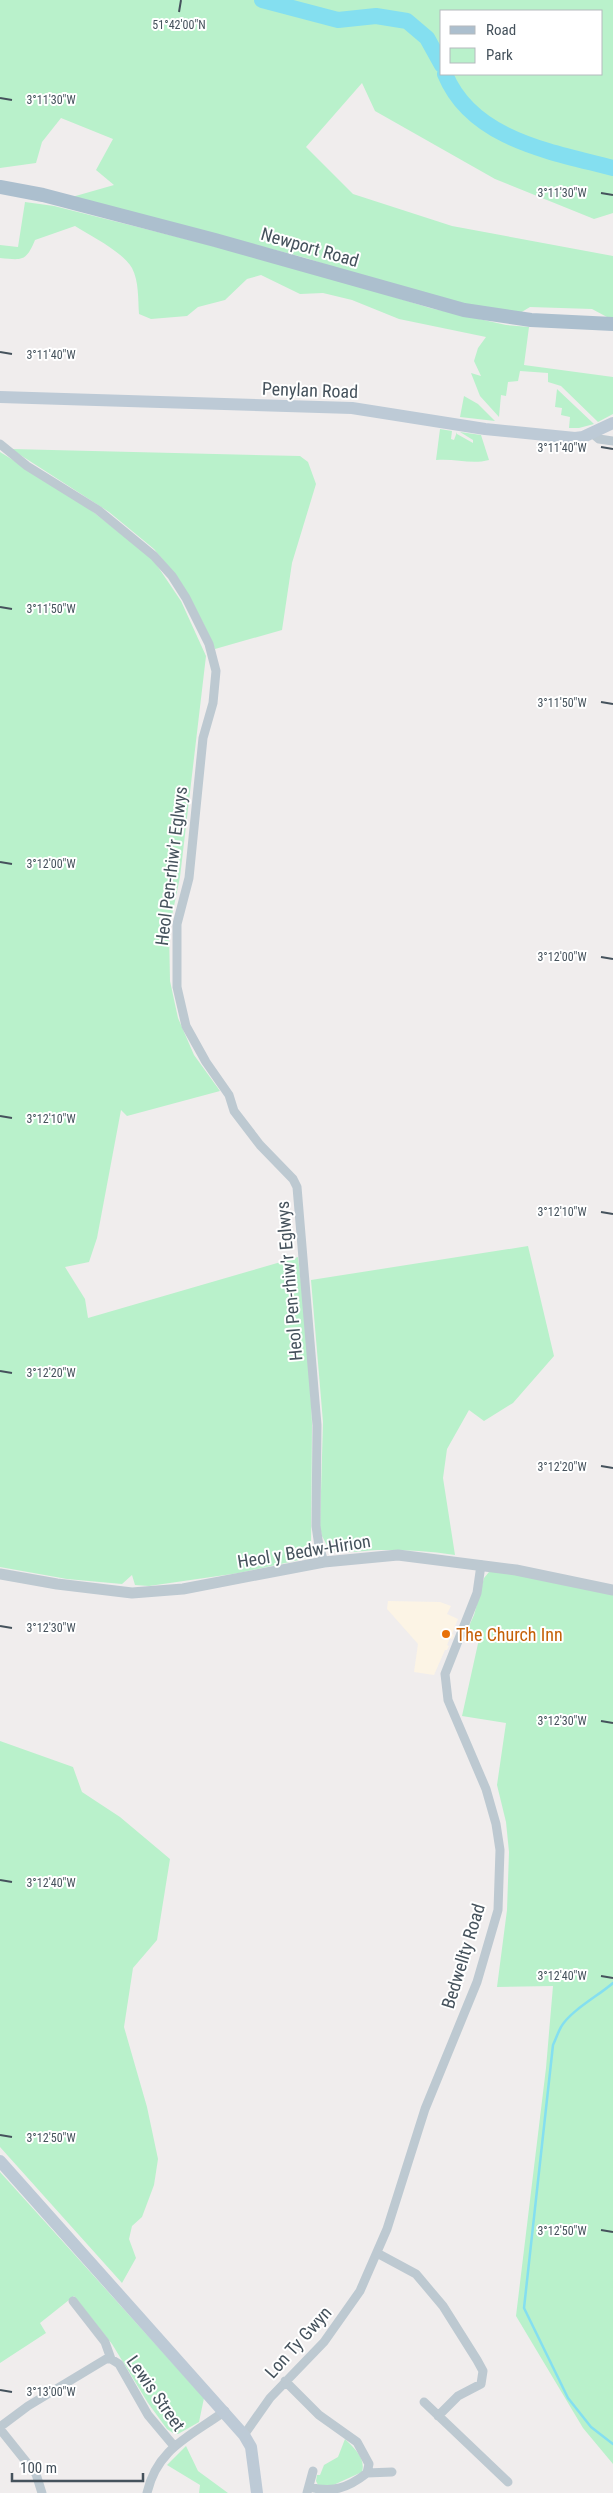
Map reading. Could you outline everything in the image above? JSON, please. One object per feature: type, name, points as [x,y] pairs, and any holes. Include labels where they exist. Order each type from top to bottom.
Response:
[{"type":"main road","name":"Newport Road","points":[[0,187],[43,195],[215,240],[464,310],[532,320],[613,324]]},
{"type":"main road","name":"Penylan Road","points":[[0,397],[352,408],[500,430],[575,438],[592,433],[613,423]]},
{"type":"main road","points":[[0,2161],[225,2411],[244,2435],[251,2447],[257,2493]]},
{"type":"street","points":[[592,433],[599,439],[613,441]]},
{"type":"street","name":"Heol Pen-rhiw'r Eglwys","points":[[0,444],[27,466],[98,510],[154,556],[186,598],[209,644],[216,671],[213,703],[203,738],[189,878],[177,924],[177,987],[186,1026],[206,1062],[229,1096],[234,1112],[243,1126],[293,1179],[297,1187],[317,1424],[316,1526],[324,1562]]},
{"type":"street","name":"Heol y Bedw-Hirion","points":[[0,1574],[57,1584],[132,1593],[183,1589],[324,1562],[398,1555],[481,1564],[613,1590]]},
{"type":"street","name":"Bedwellty Road","points":[[393,2212],[425,2109],[477,1982],[498,1910],[500,1850],[496,1824],[486,1789],[455,1718],[446,1688],[445,1674],[477,1593],[481,1564]]},
{"type":"street","name":"Lon Ty Gwyn","points":[[244,2435],[270,2398],[324,2342],[344,2315],[360,2291],[393,2212]]},
{"type":"street","points":[[377,2253],[416,2274],[424,2282],[443,2306],[483,2371],[482,2384],[458,2396],[438,2416]]},
{"type":"street","name":"Lewis Street","points":[[73,2301],[105,2342],[111,2359]]},
{"type":"street","name":"Lewis Street","points":[[0,2428],[69,2380],[106,2359],[111,2359],[119,2364],[148,2415],[174,2446]]},
{"type":"street","points":[[285,2381],[319,2415],[357,2442],[369,2464],[367,2473]]},
{"type":"street","points":[[424,2402],[508,2482]]},
{"type":"street","points":[[147,2493],[156,2467],[174,2446],[225,2411]]},
{"type":"street","points":[[0,2428],[36,2474],[42,2493]]},
{"type":"street","points":[[313,2471],[308,2490],[334,2492],[352,2484],[367,2473],[392,2472]]},
{"type":"shaded area","points":[[388,1601],[440,1602],[451,1606],[447,1614],[458,1619],[452,1634],[454,1635],[452,1639],[450,1638],[447,1645],[449,1646],[445,1650],[434,1675],[414,1672],[418,1644],[387,1609]]},
{"type":"green space","points":[[0,0],[613,0],[613,213],[594,219],[495,179],[375,111],[362,83],[306,147],[353,194],[452,226],[613,256],[613,317],[607,317],[592,309],[530,307],[520,313],[478,308],[375,281],[306,258],[72,197],[114,185],[96,170],[113,139],[61,118],[42,142],[36,163],[0,168]]},
{"type":"green space","points":[[25,202],[54,206],[293,266],[430,308],[506,325],[529,327],[524,365],[613,377],[613,414],[598,422],[561,386],[548,382],[548,373],[520,371],[518,381],[508,382],[506,396],[501,395],[499,417],[480,396],[471,373],[481,376],[474,361],[478,348],[486,337],[399,319],[352,300],[323,293],[300,294],[261,275],[247,279],[225,300],[198,307],[187,316],[151,319],[139,314],[136,279],[128,262],[106,245],[75,226],[35,240],[29,252],[22,258],[0,258],[0,245],[18,247]]},
{"type":"green space","points":[[557,389],[594,424],[579,428],[569,428],[570,417],[561,415],[562,408],[555,407]]},
{"type":"green space","points":[[464,396],[478,404],[495,421],[460,417]]},
{"type":"green space","points":[[440,429],[452,431],[451,439],[454,440],[457,432],[457,434],[473,443],[473,440],[460,432],[481,435],[489,460],[476,462],[436,460]]},
{"type":"green space","points":[[11,449],[300,456],[308,462],[316,484],[292,563],[282,630],[215,649],[178,578],[154,549],[109,512]]},
{"type":"green space","points":[[0,452],[78,500],[152,558],[181,601],[206,656],[180,877],[169,930],[170,981],[178,1018],[194,1055],[220,1091],[127,1116],[121,1110],[97,1238],[89,1262],[65,1267],[85,1299],[88,1318],[298,1257],[308,1341],[312,1424],[311,1549],[308,1558],[239,1573],[149,1586],[135,1585],[132,1575],[122,1584],[67,1579],[0,1567]]},
{"type":"green space","points":[[528,1246],[554,1356],[513,1403],[484,1421],[469,1410],[447,1449],[443,1478],[455,1555],[382,1550],[349,1552],[329,1549],[322,1536],[320,1527],[323,1422],[311,1280]]},
{"type":"green space","points":[[494,1570],[613,1595],[613,2464],[583,2428],[516,2316],[546,2068],[553,1986],[497,1987],[507,1910],[509,1852],[506,1822],[497,1785],[506,1723],[462,1716],[479,1639],[464,1637],[474,1615],[484,1578],[489,1572]]},
{"type":"green space","points":[[0,1741],[73,1767],[82,1792],[120,1817],[170,1859],[157,1940],[133,1968],[124,2027],[147,2107],[158,2159],[154,2185],[142,2217],[132,2226],[129,2239],[136,2258],[122,2283],[0,2147]]},
{"type":"green space","points":[[0,2172],[204,2398],[199,2422],[178,2434],[167,2429],[148,2403],[112,2344],[74,2296],[40,2323],[46,2333],[0,2363]]},
{"type":"green space","points":[[345,2439],[361,2458],[362,2472],[329,2487],[318,2485],[316,2481],[317,2475],[320,2475],[324,2465],[338,2457]]},
{"type":"green space","points":[[186,2446],[198,2471],[228,2493],[199,2493],[200,2485],[167,2465]]},
{"type":"waterway","points":[[262,0],[338,20],[376,16],[407,21],[427,38],[440,61]]},
{"type":"waterway","points":[[446,75],[457,96],[474,114],[494,129],[540,149],[613,168]]},
{"type":"waterway","points":[[613,1983],[565,2021],[553,2045],[524,2308],[568,2398],[591,2427],[613,2444]]},
{"type":"place","name":"The Church Inn","points":[[446,1634]]}]
